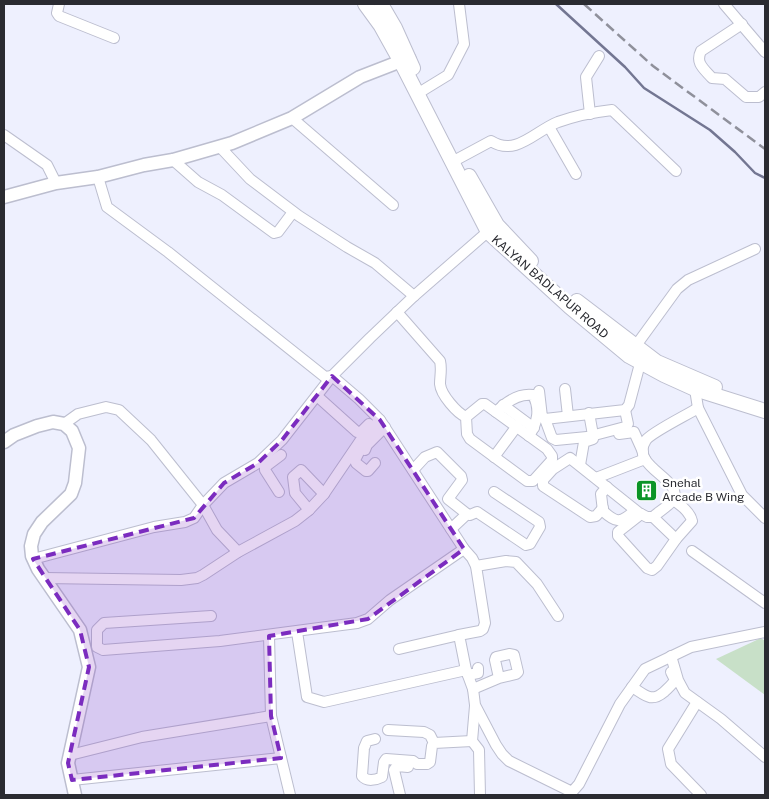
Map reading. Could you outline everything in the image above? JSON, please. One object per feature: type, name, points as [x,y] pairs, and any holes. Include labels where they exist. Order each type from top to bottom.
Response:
[{"type":"main road","points":[[365,4],[405,60]]},
{"type":"main road","points":[[381,4],[395,28],[405,60],[420,92],[492,228],[637,354],[664,375],[694,383],[765,412]]},
{"type":"main road","points":[[732,397],[765,403]]},
{"type":"street","points":[[59,4],[57,13],[59,16],[114,38]]},
{"type":"street","points":[[420,92],[448,74],[464,44],[459,4]]},
{"type":"street","points":[[724,4],[765,52]]},
{"type":"street","points":[[742,24],[701,51],[699,63],[712,78],[725,79],[746,97],[759,97],[765,92]]},
{"type":"street","points":[[590,114],[586,77],[599,56]]},
{"type":"street","points":[[4,197],[56,183],[98,177],[144,164],[174,160],[220,147],[292,118],[360,77],[405,60]]},
{"type":"street","points":[[456,161],[491,141],[499,146],[512,146],[528,140],[557,123],[612,110],[676,172]]},
{"type":"street","points":[[292,118],[393,205]]},
{"type":"street","points":[[549,127],[576,174]]},
{"type":"street","points":[[4,135],[46,165],[56,183]]},
{"type":"street","points":[[220,147],[250,180],[347,247],[375,262],[414,296]]},
{"type":"street","points":[[174,160],[198,182],[222,195],[274,233],[278,232],[294,212]]},
{"type":"street","points":[[98,177],[107,207],[168,252],[324,377],[332,376],[360,399],[380,421],[464,549],[472,558],[476,566],[485,623],[483,629],[399,649]]},
{"type":"street","points":[[279,492],[265,467],[280,454],[282,440],[332,376],[414,296],[492,228]]},
{"type":"street","points":[[539,391],[542,417],[546,419],[552,438],[556,440],[588,438],[626,427],[628,424],[625,410],[628,406],[637,354],[677,289],[688,280],[755,249]]},
{"type":"street","points":[[397,312],[440,360],[442,367],[440,387],[459,414],[466,417]]},
{"type":"street","points":[[694,383],[698,408],[742,495],[765,518]]},
{"type":"street","points":[[500,408],[511,399],[529,394],[533,395],[537,402],[538,415],[532,432]]},
{"type":"street","points":[[317,396],[358,432],[380,421]]},
{"type":"street","points":[[546,419],[569,400],[589,414],[625,410]]},
{"type":"street","points":[[482,404],[500,408],[532,432],[547,449],[552,456],[552,460],[533,481],[528,481],[470,439],[466,417],[482,404]]},
{"type":"street","points":[[64,424],[78,414],[106,407],[119,410],[151,440],[203,505],[218,530],[238,552]]},
{"type":"street","points":[[500,408],[517,426],[532,432]]},
{"type":"street","points":[[644,455],[645,441],[649,437],[698,408]]},
{"type":"street","points":[[589,414],[593,435]]},
{"type":"street","points":[[44,578],[189,579],[203,575],[238,552],[295,521],[309,510],[362,446],[378,433],[380,421]]},
{"type":"street","points":[[4,442],[14,435],[53,422],[64,424],[72,431],[80,448],[75,483],[71,494],[42,522],[34,534],[31,546],[33,559],[44,578],[80,630],[89,667],[68,763],[75,795]]},
{"type":"street","points":[[494,457],[517,426]]},
{"type":"street","points":[[580,465],[581,450],[584,442],[606,436],[634,432],[644,455],[655,472],[673,486],[675,491],[673,500],[653,517],[647,517],[638,512],[570,458],[553,468],[543,480],[543,486],[590,517],[596,516],[603,508]]},
{"type":"street","points":[[362,446],[356,463],[366,471],[375,462]]},
{"type":"street","points":[[413,470],[426,457],[437,452],[462,476],[462,480],[448,499],[436,507]]},
{"type":"street","points":[[33,559],[154,527],[185,522],[194,518],[203,505],[224,483],[258,463],[280,454]]},
{"type":"street","points":[[596,478],[644,455]]},
{"type":"street","points":[[309,510],[295,492],[295,485],[292,481],[299,470],[324,494]]},
{"type":"street","points":[[607,487],[601,494],[603,511],[612,519],[620,521],[638,512]]},
{"type":"street","points":[[448,499],[467,514],[470,515],[477,512],[526,545],[530,544],[540,527],[539,522],[494,492]]},
{"type":"street","points":[[638,512],[618,532],[618,536],[647,568],[652,570],[692,521],[685,510],[673,500]]},
{"type":"street","points":[[451,529],[467,514]]},
{"type":"street","points":[[653,517],[676,539]]},
{"type":"street","points":[[210,616],[104,623],[97,630],[97,647],[103,650],[269,636],[356,623],[368,619],[390,600],[464,549]]},
{"type":"street","points":[[692,551],[765,603]]},
{"type":"street","points":[[476,566],[506,561],[516,562],[537,584],[558,616]]},
{"type":"street","points":[[297,632],[307,697],[317,701],[324,702],[467,672],[478,673],[478,668]]},
{"type":"street","points":[[475,705],[496,745],[509,761],[572,793],[579,784],[620,704],[645,669],[691,647],[765,632]]},
{"type":"street","points":[[269,636],[271,716],[290,795]]},
{"type":"street","points":[[459,636],[473,689],[475,705],[472,741],[478,750],[480,795]]},
{"type":"street","points":[[632,687],[647,696],[658,697],[675,680],[666,665],[668,657]]},
{"type":"street","points":[[668,657],[685,693],[721,719],[765,757]]},
{"type":"street","points":[[473,689],[499,678]]},
{"type":"street","points":[[698,702],[668,749],[671,764],[702,795]]},
{"type":"street","points":[[70,755],[142,738],[271,716]]},
{"type":"street","points":[[375,739],[367,741],[364,748],[362,776],[367,780],[382,777],[386,759],[413,761],[417,764],[427,764],[430,762],[434,743],[430,735],[424,732],[388,730]]},
{"type":"street","points":[[434,743],[472,741]]},
{"type":"street","points":[[72,780],[281,758]]},
{"type":"street","points":[[400,795],[394,770],[397,766],[426,767]]},
{"type":"highlighted area","points":[[332,376],[380,420],[464,549],[368,619],[269,636],[271,716],[281,758],[72,780],[68,763],[89,667],[80,630],[33,559],[194,518],[224,483],[258,463],[282,440]]},
{"type":"green space","points":[[761,638],[765,641],[765,695],[716,659]]},
{"type":"waterway","points":[[556,4],[625,67],[644,88],[710,130],[755,173],[765,178]]},
{"type":"railway","points":[[584,4],[653,66],[765,149]]},
{"type":"place","name":"Snehal Arcade B Wing","points":[[646,490]]}]
